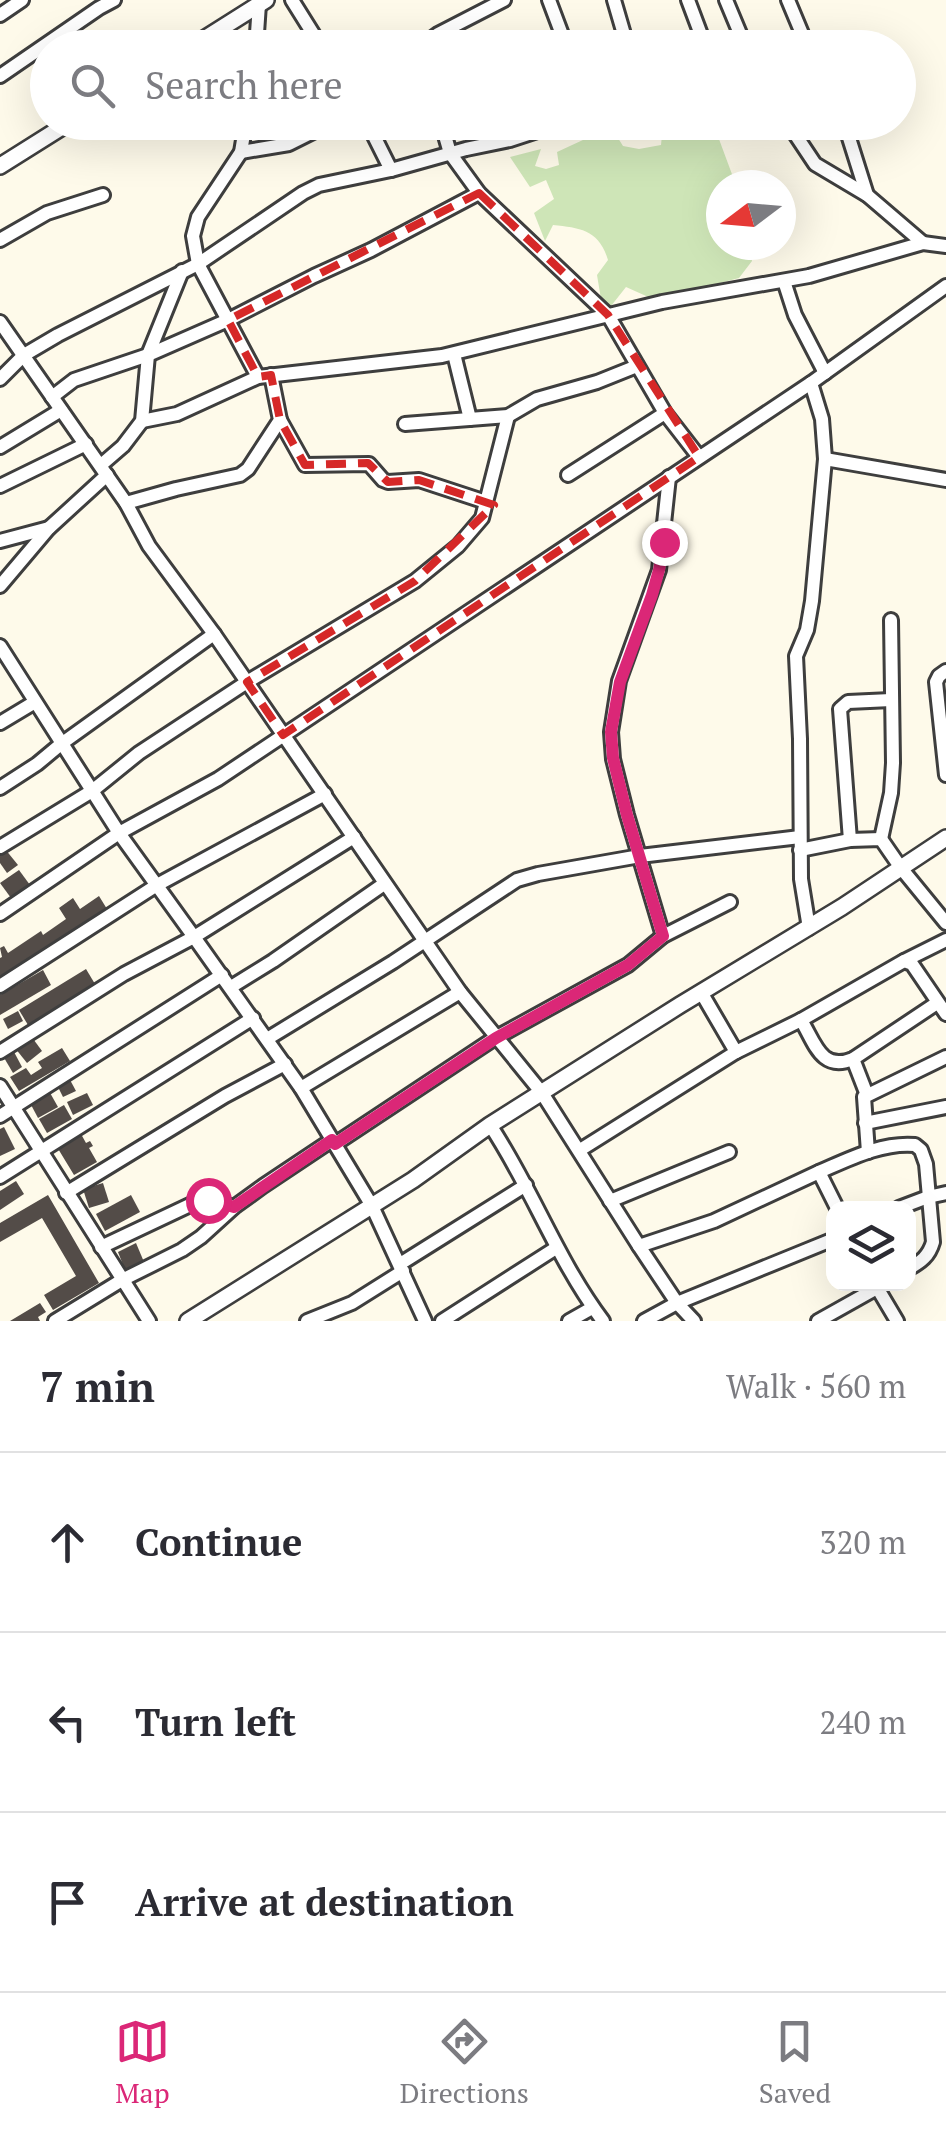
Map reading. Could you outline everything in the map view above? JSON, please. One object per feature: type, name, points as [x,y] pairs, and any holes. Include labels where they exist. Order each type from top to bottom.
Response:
[{"type":"street","points":[[0,15],[22,0]]},
{"type":"street","points":[[67,30],[114,0]]},
{"type":"street","points":[[292,0],[311,30]]},
{"type":"street","points":[[446,30],[504,0]]},
{"type":"street","points":[[549,0],[560,30]]},
{"type":"street","points":[[614,0],[623,30]]},
{"type":"street","points":[[688,0],[699,30]]},
{"type":"street","points":[[726,0],[738,30]]},
{"type":"street","points":[[789,0],[801,30]]},
{"type":"street","points":[[218,30],[262,2]]},
{"type":"street","points":[[258,30],[262,2]]},
{"type":"street","points":[[0,76],[30,55]]},
{"type":"street","points":[[0,166],[41,140]]},
{"type":"street","points":[[243,140],[241,152],[198,217],[193,236],[198,264],[228,320],[265,376],[280,420],[305,464],[369,464],[388,482],[419,480],[486,502]]},
{"type":"street","points":[[241,152],[299,140]]},
{"type":"street","points":[[376,140],[392,170]]},
{"type":"street","points":[[447,140],[450,153],[479,194],[608,316],[666,413],[699,458]]},
{"type":"street","points":[[0,379],[24,355],[58,334],[198,264],[303,193],[510,140]]},
{"type":"street","points":[[799,140],[815,164],[868,195],[923,243]]},
{"type":"street","points":[[850,140],[868,195]]},
{"type":"street","points":[[52,397],[74,380],[148,355],[228,320],[479,194]]},
{"type":"street","points":[[0,240],[47,213],[103,196]]},
{"type":"street","points":[[142,420],[177,414],[265,376],[454,354],[662,302],[784,281],[923,243],[946,246]]},
{"type":"street","points":[[0,586],[104,470],[142,420],[148,355],[182,271]]},
{"type":"street","points":[[784,281],[795,314],[825,373]]},
{"type":"street","points":[[0,914],[119,832],[218,779],[825,373],[946,286]]},
{"type":"street","points":[[0,322],[126,503],[149,546],[460,992],[542,1093],[639,1246],[694,1321]]},
{"type":"street","points":[[454,354],[470,419]]},
{"type":"street","points":[[405,424],[508,416],[538,400],[637,366]]},
{"type":"street","points":[[809,928],[801,879],[796,656],[812,600],[825,459],[822,419],[810,383]]},
{"type":"street","points":[[0,447],[61,410]]},
{"type":"street","points":[[568,475],[666,413]]},
{"type":"street","points":[[0,846],[92,792],[139,752],[247,682],[416,580],[458,546],[482,518],[508,416]]},
{"type":"street","points":[[126,503],[240,475],[280,420]]},
{"type":"street","points":[[0,486],[86,444]]},
{"type":"street","points":[[825,459],[946,480]]},
{"type":"street","points":[[663,936],[613,758],[611,732],[620,682],[659,570],[670,477]]},
{"type":"street","points":[[0,541],[49,528]]},
{"type":"street","points":[[891,620],[893,763],[881,838],[944,918]]},
{"type":"street","points":[[0,788],[214,634]]},
{"type":"street","points":[[0,646],[119,832],[301,1088],[372,1206],[425,1321]]},
{"type":"street","points":[[946,672],[936,682],[946,775]]},
{"type":"street","points":[[850,840],[840,709],[848,702],[891,700]]},
{"type":"street","points":[[0,723],[34,702]]},
{"type":"street","points":[[0,986],[157,885],[324,794]]},
{"type":"street","points":[[0,1052],[354,837]]},
{"type":"street","points":[[267,1040],[517,880],[640,856],[881,838]]},
{"type":"street","points":[[188,1321],[946,838]]},
{"type":"street","points":[[231,987],[384,884]]},
{"type":"street","points":[[54,1321],[182,1250],[234,1207],[496,1038],[628,965],[663,936],[730,902]]},
{"type":"street","points":[[580,1150],[736,1052],[946,940]]},
{"type":"street","points":[[801,1020],[824,1058],[835,1064],[853,1059],[942,1008],[912,964],[904,961]]},
{"type":"street","points":[[0,1116],[222,975]]},
{"type":"street","points":[[301,1088],[460,992]]},
{"type":"street","points":[[702,992],[736,1052]]},
{"type":"street","points":[[0,1177],[253,1018]]},
{"type":"street","points":[[868,1152],[862,1101],[866,1096],[946,1058]]},
{"type":"street","points":[[853,1059],[866,1096]]},
{"type":"street","points":[[66,1193],[284,1064]]},
{"type":"street","points":[[0,1086],[149,1321]]},
{"type":"street","points":[[865,1124],[946,1107]]},
{"type":"street","points":[[490,1126],[526,1184],[556,1248],[602,1321]]},
{"type":"street","points":[[639,1246],[714,1221],[868,1152],[915,1144],[925,1157],[932,1242],[923,1261],[916,1265]]},
{"type":"street","points":[[610,1201],[728,1152]]},
{"type":"street","points":[[819,1172],[834,1201]]},
{"type":"street","points":[[307,1321],[352,1303],[526,1184]]},
{"type":"street","points":[[916,1202],[946,1193]]},
{"type":"street","points":[[100,1246],[192,1204],[208,1200],[234,1207]]},
{"type":"street","points":[[644,1321],[826,1241]]},
{"type":"street","points":[[442,1321],[556,1248]]},
{"type":"street","points":[[818,1321],[869,1291]]},
{"type":"street","points":[[882,1291],[897,1321]]},
{"type":"street","points":[[569,1321],[592,1308]]},
{"type":"highlighted area","points":[[479,193],[608,315],[699,457],[283,735],[247,682],[415,581],[494,505],[419,480],[388,482],[368,463],[305,465],[280,420],[271,375],[258,377],[228,320]]},
{"type":"green space","points":[[583,140],[619,140],[623,146],[639,149],[661,145],[662,140],[719,140],[730,170],[706,170],[706,260],[752,260],[739,278],[655,300],[626,287],[611,306],[601,299],[597,275],[608,260],[600,242],[580,229],[553,225],[545,241],[534,213],[554,199],[546,180],[530,187],[510,157],[541,149],[535,166],[546,169],[559,165],[557,152]]},
{"type":"building","points":[[5,849],[18,865],[7,873],[0,863],[0,852]]},
{"type":"building","points":[[19,870],[30,885],[11,898],[0,883]]},
{"type":"building","points":[[99,896],[107,909],[0,979],[0,948],[4,946],[8,953],[41,931],[43,935],[66,919],[59,908],[73,898],[80,909]]},
{"type":"building","points":[[86,969],[95,984],[28,1025],[19,1010]]},
{"type":"building","points":[[43,970],[51,985],[0,1015],[0,995]]},
{"type":"building","points":[[18,1011],[23,1021],[8,1029],[3,1019]]},
{"type":"building","points":[[31,1036],[42,1051],[27,1063],[15,1048]]},
{"type":"building","points":[[62,1048],[70,1061],[19,1091],[10,1077],[26,1068],[31,1075],[42,1068],[38,1062]]},
{"type":"building","points":[[13,1050],[22,1067],[13,1073],[3,1056]]},
{"type":"building","points":[[69,1078],[76,1091],[63,1097],[57,1085]]},
{"type":"building","points":[[49,1091],[58,1107],[38,1118],[29,1101]]},
{"type":"building","points":[[87,1093],[93,1105],[73,1115],[67,1102]]},
{"type":"building","points":[[64,1105],[72,1119],[47,1133],[39,1119]]},
{"type":"building","points":[[4,1127],[15,1149],[0,1156],[0,1129]]},
{"type":"building","points":[[81,1134],[93,1146],[89,1148],[97,1162],[74,1175],[57,1147]]},
{"type":"building","points":[[16,1181],[24,1194],[0,1210],[0,1191]]},
{"type":"building","points":[[103,1183],[109,1202],[89,1208],[83,1189]]},
{"type":"building","points":[[48,1195],[99,1283],[53,1310],[44,1295],[76,1276],[42,1218],[0,1242],[0,1223]]},
{"type":"building","points":[[131,1195],[140,1212],[105,1231],[96,1214]]},
{"type":"building","points":[[136,1243],[144,1262],[125,1270],[118,1252]]},
{"type":"building","points":[[40,1303],[46,1312],[38,1317],[40,1321],[10,1321]]},
{"type":"route","points":[[208,1200],[234,1207],[332,1140],[335,1144],[496,1038],[628,965],[663,936],[627,815],[611,732],[620,682],[652,595],[664,542]]}]
